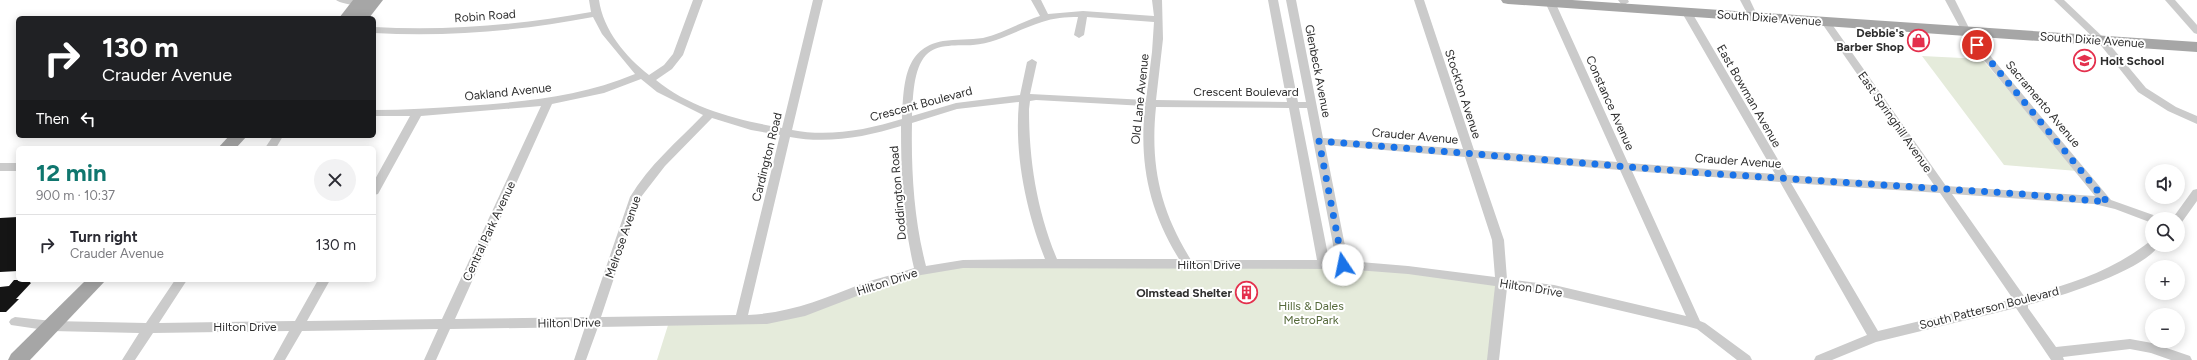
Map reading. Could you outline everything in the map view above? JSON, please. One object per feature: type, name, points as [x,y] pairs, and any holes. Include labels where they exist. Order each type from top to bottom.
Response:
[{"type":"main road","name":"South Dixie Avenue","points":[[1508,0],[1691,12],[1748,7],[1826,22],[2088,30],[2178,35],[2197,31]]},
{"type":"main road","name":"South Dixie Avenue","points":[[1651,0],[1964,26],[2102,41],[2197,47]]},
{"type":"main road","points":[[349,16],[368,1]]},
{"type":"main road","points":[[362,16],[368,1]]},
{"type":"main road","points":[[1571,5],[1593,1],[1623,1],[1669,6],[1691,12]]},
{"type":"main road","points":[[228,146],[237,138]]},
{"type":"main road","points":[[18,360],[95,282]]},
{"type":"street","points":[[341,0],[368,1]]},
{"type":"street","name":"Crescent Boulevard","points":[[594,0],[596,14],[605,32],[644,78],[679,100],[710,114],[786,134],[817,137],[847,135],[907,121],[956,106],[1025,98],[1082,98],[1150,104],[1312,105]]},
{"type":"street","name":"Oakland Avenue","points":[[376,114],[418,113],[504,107],[548,101],[594,92],[644,78],[668,67],[678,55],[698,0]]},
{"type":"street","name":"Cardington Road","points":[[741,320],[818,0]]},
{"type":"street","points":[[1036,0],[1046,18]]},
{"type":"street","name":"Old Lane Avenue","points":[[1156,0],[1158,19],[1158,51],[1150,104],[1147,153],[1153,190],[1167,228],[1188,265]]},
{"type":"street","points":[[1273,0],[1324,265]]},
{"type":"street","name":"Glenbeck Avenue","points":[[1291,0],[1343,265]]},
{"type":"street","name":"Stockton Avenue","points":[[1419,0],[1498,240],[1501,258],[1501,283],[1493,360]]},
{"type":"street","name":"Sacramento Avenue","points":[[1950,0],[1964,26],[2107,202]]},
{"type":"street","points":[[2059,0],[2088,30],[2102,41],[2132,79],[2147,94],[2172,109],[2197,120]]},
{"type":"street","points":[[2170,0],[2197,31]]},
{"type":"street","name":"Constance Avenue","points":[[1551,4],[1695,323]]},
{"type":"street","name":"East Bowman Avenue","points":[[1691,12],[1781,177],[1875,337]]},
{"type":"street","name":"Robin Road","points":[[376,30],[427,32],[481,31],[535,25],[596,14]]},
{"type":"street","points":[[1079,35],[1083,14]]},
{"type":"street","name":"Doddington Road","points":[[921,271],[911,222],[907,179],[907,121],[909,88],[913,70],[918,58],[926,50],[940,45],[982,41],[1058,15],[1083,14],[1158,19]]},
{"type":"street","name":"East Springhill Avenue","points":[[1826,22],[2022,302],[2022,310],[2055,356]]},
{"type":"street","points":[[1032,62],[1025,98],[1024,139],[1030,190],[1039,227],[1053,263]]},
{"type":"street","name":"Central Park Avenue","points":[[430,360],[548,101]]},
{"type":"street","points":[[376,187],[418,113]]},
{"type":"street","name":"Melrose Avenue","points":[[580,360],[636,197],[642,186],[657,166],[710,114]]},
{"type":"street","name":"Crauder Avenue","points":[[1319,141],[2107,202],[2145,216]]},
{"type":"street","points":[[0,167],[16,167]]},
{"type":"street","points":[[2183,212],[2197,193]]},
{"type":"street","name":"South Patterson Boulevard","points":[[1820,360],[1875,337],[2022,302],[2087,282],[2112,272],[2137,259],[2145,252]]},
{"type":"street","name":"Hilton Drive","points":[[15,322],[52,326],[150,328],[741,320],[768,318],[805,311],[867,287],[921,271],[963,264],[1053,263],[1343,265],[1421,271],[1554,290],[1695,323],[1716,336],[1746,360]]},
{"type":"street","points":[[128,360],[180,282]]},
{"type":"street","points":[[279,360],[323,282]]},
{"type":"street","points":[[2055,356],[2130,344],[2152,348],[2186,360]]},
{"type":"green space","points":[[1922,56],[1982,59],[2077,171],[2004,165]]},
{"type":"green space","name":"Hills & Dales MetroPark","points":[[1343,265],[1501,283],[1493,360],[657,360],[669,322],[767,319],[941,267]]},
{"type":"building","points":[[16,217],[16,271],[0,272],[0,218]]},
{"type":"building","points":[[14,280],[16,280],[16,282],[31,283],[16,299],[19,299],[6,312],[0,312],[0,287],[9,286]]},
{"type":"building","name":"Olmstead Shelter","points":[[1247,286],[1257,294],[1248,301],[1238,292]]},
{"type":"place","name":"Debbie's Barber Shop","points":[[1919,40]]},
{"type":"place","name":"Holt School","points":[[2085,61]]},
{"type":"place","name":"Olmstead Shelter","points":[[1247,293]]},
{"type":"route","points":[[1343,265],[1319,141],[1611,164],[1702,173],[2022,194],[2107,202],[1977,45]]}]
